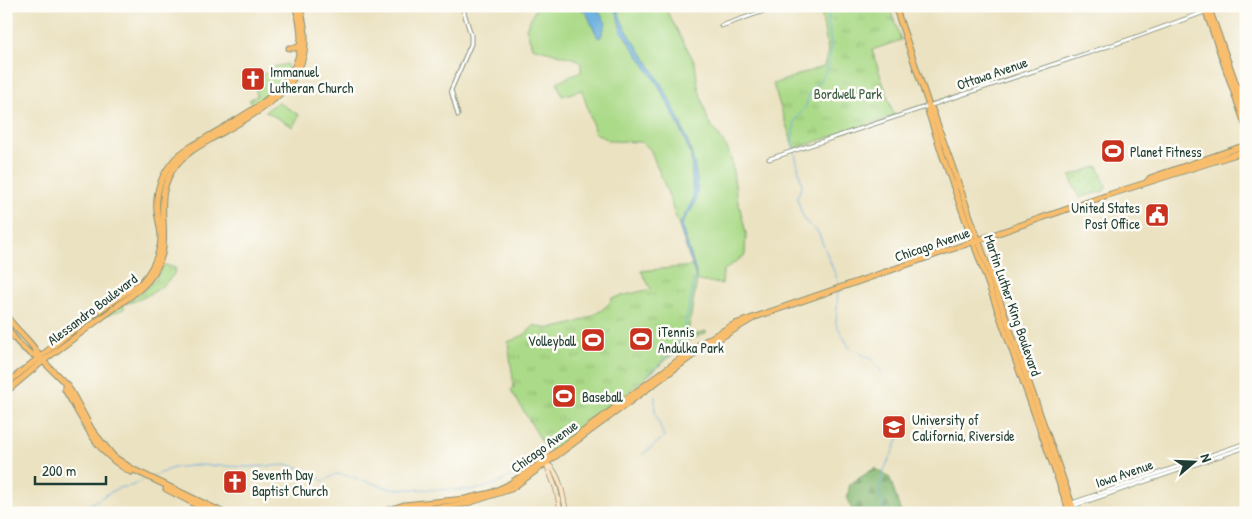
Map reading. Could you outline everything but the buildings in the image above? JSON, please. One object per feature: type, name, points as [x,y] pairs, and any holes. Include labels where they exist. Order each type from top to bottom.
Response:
[{"type":"main road","points":[[295,6],[301,26],[301,56]]},
{"type":"main road","points":[[162,194],[162,177],[183,152],[267,100],[283,86],[301,56],[305,28],[299,6]]},
{"type":"main road","name":"Martin Luther King Boulevard","points":[[895,6],[976,241],[1070,507],[1074,513]]},
{"type":"main road","points":[[1207,9],[1246,127]]},
{"type":"main road","points":[[1207,9],[1246,112]]},
{"type":"main road","points":[[289,48],[296,48],[301,44]]},
{"type":"main road","points":[[1220,53],[1223,54],[1230,68]]},
{"type":"main road","name":"Alessandro Boulevard","points":[[6,384],[140,289],[153,276],[161,262],[165,235],[162,194],[171,172],[180,161],[273,102],[286,90],[296,76],[301,56]]},
{"type":"main road","points":[[286,90],[292,72]]},
{"type":"main road","name":"Chicago Avenue","points":[[1147,182],[1150,178],[1246,145]]},
{"type":"main road","name":"Chicago Avenue","points":[[393,513],[480,500],[511,489],[708,339],[730,327],[1147,182],[1246,151]]},
{"type":"main road","points":[[162,177],[180,161]]},
{"type":"main road","name":"Alessandro Boulevard","points":[[6,392],[41,359],[142,282],[154,264],[161,240],[157,206],[162,177]]},
{"type":"main road","points":[[142,282],[161,262],[159,260],[161,240]]},
{"type":"main road","points":[[6,315],[16,330],[37,351],[41,359]]},
{"type":"main road","name":"Chicago Avenue","points":[[380,513],[404,505],[465,499],[491,493],[520,478],[546,462],[716,339],[749,323],[752,319]]},
{"type":"main road","points":[[6,326],[28,351],[41,359],[72,392],[97,438],[115,457],[134,470],[224,513]]},
{"type":"main road","points":[[708,339],[716,339],[717,335],[730,327]]},
{"type":"main road","points":[[65,385],[65,390],[86,428],[105,454],[133,473],[212,513]]},
{"type":"main road","points":[[546,462],[556,489],[560,513]]},
{"type":"main road","points":[[546,462],[551,466],[557,480],[566,513]]},
{"type":"street","points":[[458,114],[451,90],[468,52],[471,35],[462,6]]},
{"type":"street","points":[[721,26],[778,6]]},
{"type":"street","name":"Ottawa Avenue","points":[[769,159],[1220,6]]},
{"type":"street","name":"Iowa Avenue","points":[[1070,507],[1246,442]]},
{"type":"street","name":"Iowa Avenue","points":[[1070,507],[1246,447]]},
{"type":"green space","points":[[537,6],[664,6],[695,63],[698,86],[708,121],[726,146],[731,158],[736,192],[746,233],[745,255],[723,271],[722,284],[697,280],[667,191],[650,149],[641,142],[610,141],[595,133],[582,90],[562,96],[557,82],[581,72],[581,64],[576,59],[532,47],[526,28]]},
{"type":"green space","name":"Bordwell Park","points":[[820,6],[889,6],[901,40],[872,50],[894,116],[794,149],[773,84],[824,66],[828,51]]},
{"type":"green space","points":[[287,64],[289,72],[281,82],[252,105],[249,100],[257,96],[255,86],[260,84],[261,75],[270,72],[269,68]]},
{"type":"green space","points":[[278,102],[299,115],[293,127],[265,111]]},
{"type":"green space","points":[[1098,166],[1106,186],[1104,191],[1079,198],[1070,176]]},
{"type":"green space","points":[[163,266],[175,268],[176,271],[160,288],[146,296],[124,304],[124,309],[105,316],[146,288],[159,274]]},
{"type":"green space","points":[[692,266],[697,280],[687,337],[706,331],[706,333],[689,340],[613,406],[551,451],[547,450],[511,390],[514,387],[508,342],[524,335],[535,325],[542,328],[564,326],[600,311],[608,305],[612,298],[651,289],[641,271]]},
{"type":"green space","points":[[875,468],[890,478],[901,513],[853,513],[847,497],[850,484]]},
{"type":"water","points":[[578,6],[597,6],[596,10],[606,23],[601,37],[598,38],[587,14]]},
{"type":"water","points":[[615,6],[617,6],[626,29],[648,62],[675,110],[690,148],[697,184],[696,200],[682,226],[696,277],[679,225],[693,200],[691,156],[680,128],[657,83],[621,31]]},
{"type":"waterway","points":[[830,6],[828,19],[831,47],[829,64],[823,76],[809,94],[806,106],[795,120],[792,140],[802,185],[797,198],[802,214],[806,222],[818,232],[838,281],[838,286]]},
{"type":"waterway","points":[[648,375],[678,347],[684,332],[695,276]]},
{"type":"waterway","points":[[838,290],[836,324],[849,347],[873,360],[882,373]]},
{"type":"waterway","points":[[642,455],[664,437],[655,412],[655,396]]},
{"type":"waterway","points":[[884,513],[880,498],[880,486],[886,465],[896,445],[901,422]]},
{"type":"waterway","points":[[305,470],[324,481],[336,474],[392,489],[470,490],[499,483],[536,461]]},
{"type":"waterway","points":[[153,476],[173,468],[197,465],[247,467],[288,465],[301,468]]},
{"type":"waterway","points":[[75,513],[118,488],[131,486],[142,481]]},
{"type":"place","name":"Immanuel Lutheran Church","points":[[253,79]]},
{"type":"place","name":"Planet Fitness","points":[[1113,151]]},
{"type":"place","name":"United States Post Office","points":[[1157,215]]},
{"type":"place","name":"iTennis Andulka Park","points":[[641,339]]},
{"type":"place","name":"Volleyball","points":[[593,340]]},
{"type":"place","name":"Baseball","points":[[564,396]]},
{"type":"place","name":"University of California, Riverside","points":[[894,427]]},
{"type":"place","name":"Seventh Day Baptist Church","points":[[235,482]]}]
